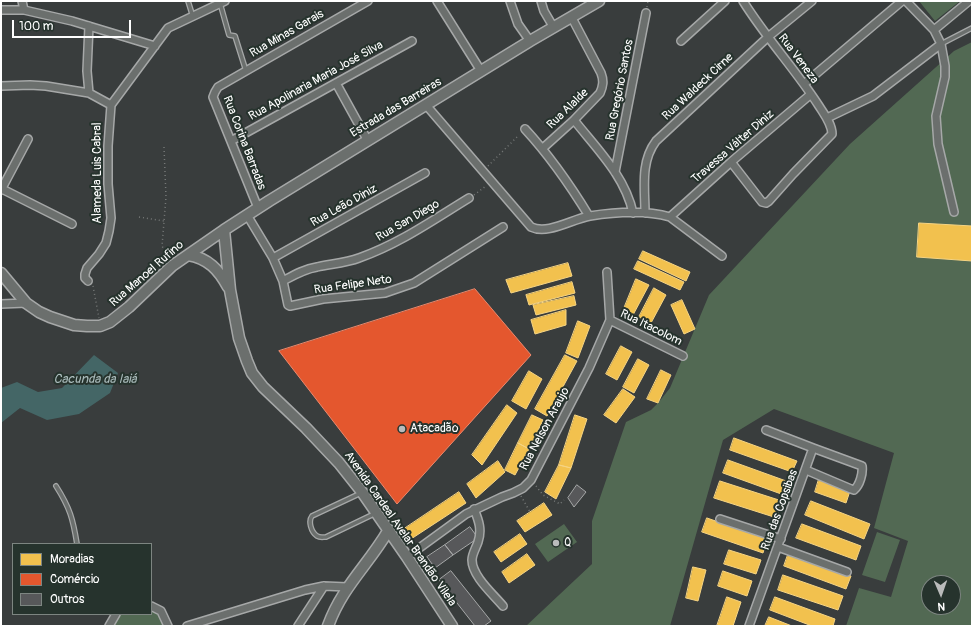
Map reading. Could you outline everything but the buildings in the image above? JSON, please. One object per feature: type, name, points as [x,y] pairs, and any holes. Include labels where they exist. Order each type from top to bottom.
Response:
[{"type":"main road","name":"Estrada das Barreiras","points":[[208,241],[258,208],[481,71],[530,41],[572,18],[588,4],[599,1]]},
{"type":"main road","name":"Avenida Cardeal Avelar Brandão Vilela","points":[[224,230],[230,290],[242,350],[252,372],[257,380],[339,463],[362,492],[452,626]]},
{"type":"main road","name":"Rua Manoel Rufino","points":[[100,326],[119,316],[172,266],[208,241]]},
{"type":"main road","name":"Avenida Cardeal Avelar Brandão Vilela","points":[[188,255],[201,258],[212,265],[219,272],[230,290]]},
{"type":"main road","points":[[1,275],[26,303],[39,312],[62,322],[87,326],[100,326]]},
{"type":"main road","points":[[328,626],[347,587],[382,542],[388,531]]},
{"type":"street","points":[[22,1],[24,10]]},
{"type":"street","name":"Rua Minas Garais","points":[[218,87],[368,1]]},
{"type":"street","points":[[437,1],[481,71]]},
{"type":"street","points":[[510,1],[518,24],[530,41]]},
{"type":"street","points":[[541,1],[544,11],[554,28]]},
{"type":"street","points":[[681,41],[725,1]]},
{"type":"street","name":"Rua Veneza","points":[[731,162],[762,202],[766,203],[831,136],[833,131],[811,94],[743,1]]},
{"type":"street","name":"Rua Waldeck Cirne","points":[[645,213],[646,159],[650,149],[666,131],[768,37],[812,1]]},
{"type":"street","points":[[804,84],[902,1]]},
{"type":"street","points":[[906,1],[934,30],[941,44],[945,66],[945,77],[936,116],[938,144],[954,212]]},
{"type":"street","points":[[934,30],[969,1]]},
{"type":"street","points":[[1,86],[46,86],[89,93],[111,105],[168,28],[222,2]]},
{"type":"street","points":[[1,10],[24,10],[89,26],[155,46]]},
{"type":"street","name":"Rua Gregório Santos","points":[[615,172],[646,13]]},
{"type":"street","name":"Rua Alalde","points":[[542,148],[574,120],[600,93],[602,88],[603,79],[572,18]]},
{"type":"street","points":[[89,26],[87,71],[89,93]]},
{"type":"street","name":"Rua Apolinaria Maria José Silva","points":[[231,141],[412,40]]},
{"type":"street","points":[[826,118],[873,96],[941,44]]},
{"type":"street","points":[[336,83],[368,141]]},
{"type":"street","name":"Rua Corina Barradas","points":[[218,87],[214,92],[214,98],[258,208]]},
{"type":"street","name":"Travessa Válter Diniz","points":[[670,217],[731,162],[811,94]]},
{"type":"street","name":"Alameda Luis Cabral","points":[[88,281],[85,278],[87,268],[106,244],[111,218],[108,184],[108,146],[111,105]]},
{"type":"street","points":[[426,105],[531,227],[536,230],[547,229],[589,216],[633,213],[661,215],[670,217],[722,256]]},
{"type":"street","points":[[574,120],[615,172],[628,194],[633,213]]},
{"type":"street","points":[[525,129],[542,148],[573,189],[589,216]]},
{"type":"street","points":[[28,139],[1,190],[72,224]]},
{"type":"street","name":"Rua Leão Diniz","points":[[273,258],[425,173]]},
{"type":"street","name":"Rua San Diego","points":[[283,281],[309,269],[356,259],[381,250],[404,238],[469,198]]},
{"type":"street","name":"Rua Felipe Neto","points":[[247,215],[273,258],[283,281],[288,305],[290,306],[324,299],[385,293],[414,283],[503,227]]},
{"type":"street","name":"Rua Nelson Araujo","points":[[407,557],[474,509],[518,491],[531,480],[589,368],[610,320],[607,272]]},
{"type":"street","points":[[1,304],[26,303]]},
{"type":"street","name":"Rua Itacolom","points":[[610,320],[683,356]]},
{"type":"street","points":[[766,430],[862,466],[857,487],[854,490],[806,470]]},
{"type":"street","name":"Rua das Copsibas","points":[[749,626],[813,448]]},
{"type":"street","points":[[474,509],[480,527],[480,535],[472,560],[474,568],[476,574],[503,606]]},
{"type":"street","points":[[720,519],[781,539]]},
{"type":"street","points":[[778,547],[847,572]]},
{"type":"street","points":[[187,626],[305,590],[324,586],[347,587]]},
{"type":"street","points":[[298,626],[324,586]]},
{"type":"street","points":[[152,607],[160,611],[168,626]]},
{"type":"street","points":[[109,626],[115,615]]},
{"type":"lane","points":[[188,1],[193,17]]},
{"type":"lane","points":[[222,2],[229,35],[235,36],[246,71]]},
{"type":"lane","points":[[941,44],[972,28]]},
{"type":"lane","points":[[56,486],[66,502],[73,519],[77,543]]},
{"type":"lane","points":[[362,492],[312,516],[310,518],[310,523],[316,536],[326,537],[376,513]]},
{"type":"path","points":[[483,171],[525,129]]},
{"type":"path","points":[[164,147],[166,197],[162,246],[172,266]]},
{"type":"path","points":[[469,198],[492,181]]},
{"type":"path","points":[[139,217],[164,221]]},
{"type":"path","points":[[88,281],[92,283],[95,290],[100,326]]},
{"type":"path","points":[[531,480],[543,495],[560,504],[564,500]]},
{"type":"path","points":[[518,491],[530,512]]},
{"type":"green space","points":[[919,1],[960,1],[935,21]]},
{"type":"green space","points":[[972,42],[972,626],[846,626],[859,588],[891,597],[908,541],[874,528],[894,453],[774,409],[723,440],[670,626],[526,626],[592,564],[592,521],[626,422],[651,410],[670,388],[709,295],[850,144],[954,51]]},
{"type":"green space","name":"Q","points":[[564,524],[577,542],[548,562],[535,544]]},
{"type":"green space","points":[[877,532],[900,540],[885,582],[862,575]]},
{"type":"green space","points":[[152,610],[159,614],[165,626],[114,626],[119,615],[152,615]]},
{"type":"water","name":"Cacunda da Iaiá","points":[[94,355],[118,373],[110,393],[79,414],[47,420],[20,408],[1,423],[1,388],[17,382],[38,392],[62,388]]},
{"type":"place","name":"Atacadão","points":[[402,429]]},
{"type":"place","name":"Q","points":[[556,543]]}]
